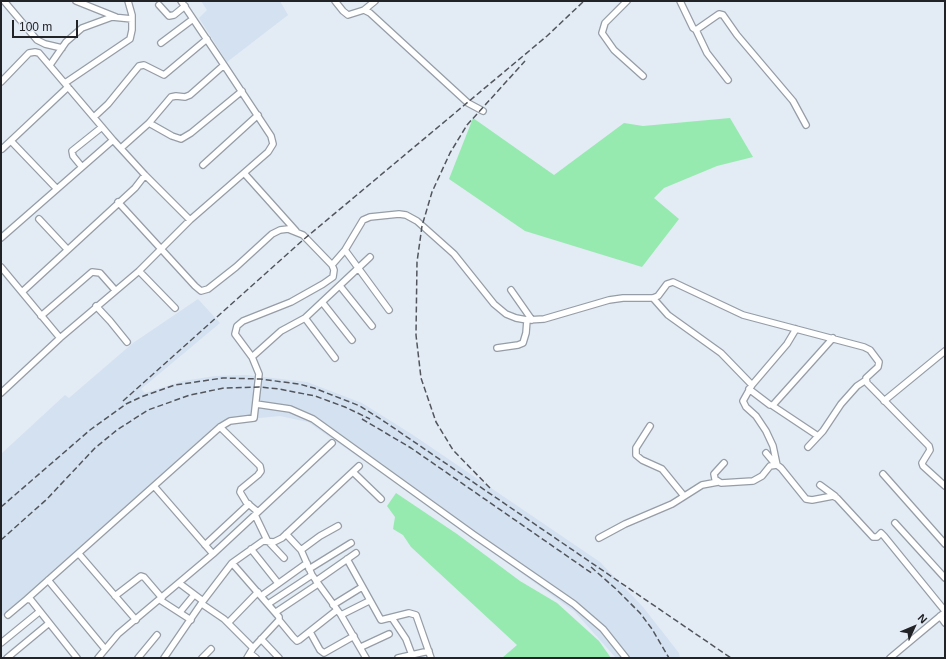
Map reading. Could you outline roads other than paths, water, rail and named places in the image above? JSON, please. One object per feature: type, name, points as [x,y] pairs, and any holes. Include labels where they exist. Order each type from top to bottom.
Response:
[{"type":"street","points":[[4,1],[38,40],[45,44],[62,48]]},
{"type":"street","points":[[76,1],[116,17],[132,19]]},
{"type":"street","points":[[1,149],[11,141],[68,82],[130,39],[132,19],[131,8],[128,1]]},
{"type":"street","points":[[335,1],[348,15],[364,10],[375,1]]},
{"type":"street","points":[[626,1],[605,23],[602,33],[614,50],[642,76]]},
{"type":"street","points":[[680,1],[707,53],[728,80]]},
{"type":"street","points":[[1,393],[96,306],[139,271],[190,220],[268,152],[273,144],[271,136],[258,115],[183,3],[174,15],[169,16],[160,5]]},
{"type":"street","points":[[364,10],[370,13],[468,103],[483,111]]},
{"type":"street","points":[[696,30],[716,15],[722,14],[737,35],[793,101],[806,125]]},
{"type":"street","points":[[52,62],[62,48],[82,28],[116,17]]},
{"type":"street","points":[[161,43],[193,19]]},
{"type":"street","points":[[94,117],[108,104],[139,66],[144,65],[164,75],[207,39]]},
{"type":"street","points":[[1,82],[29,53],[39,53],[52,62],[113,140],[145,175],[190,220]]},
{"type":"street","points":[[120,148],[149,123],[171,97],[188,96],[224,65]]},
{"type":"street","points":[[149,123],[172,136],[178,138],[184,137],[242,91]]},
{"type":"street","points":[[203,165],[258,115]]},
{"type":"street","points":[[82,167],[72,154],[72,151],[102,127]]},
{"type":"street","points":[[1,238],[113,140]]},
{"type":"street","points":[[11,141],[57,189]]},
{"type":"street","points":[[8,615],[79,554],[220,427],[230,421],[254,418],[260,379],[257,366],[238,339],[235,330],[237,326],[243,322],[291,302],[333,277],[334,270],[332,265],[306,238],[297,232],[244,172]]},
{"type":"street","points":[[22,292],[118,202],[135,188],[145,175]]},
{"type":"street","points":[[118,202],[194,286],[204,291],[236,267],[272,234],[288,229],[297,232]]},
{"type":"street","points":[[332,265],[345,250],[359,225],[366,218],[399,214],[406,215],[417,221],[454,254],[498,307],[506,314],[530,320],[544,319],[609,300],[623,298],[653,298],[658,296],[667,284],[676,282],[743,315],[864,347],[878,359],[878,367],[866,380],[857,386],[841,404],[808,448]]},
{"type":"street","points":[[39,219],[67,249]]},
{"type":"street","points":[[345,250],[389,310]]},
{"type":"street","points":[[252,357],[281,331],[305,318],[370,257]]},
{"type":"street","points":[[1,266],[60,338]]},
{"type":"street","points":[[139,271],[175,308]]},
{"type":"street","points":[[41,316],[92,272],[100,273],[115,290]]},
{"type":"street","points":[[340,286],[372,326]]},
{"type":"street","points":[[497,348],[523,343],[530,320],[511,290]]},
{"type":"street","points":[[653,298],[668,315],[721,353],[751,387],[772,406],[818,436]]},
{"type":"street","points":[[322,302],[352,340]]},
{"type":"street","points":[[96,306],[127,342]]},
{"type":"street","points":[[305,318],[335,358]]},
{"type":"street","points":[[777,465],[773,446],[766,431],[756,416],[744,404],[744,397],[787,344],[796,329]]},
{"type":"street","points":[[772,406],[834,338]]},
{"type":"street","points":[[884,401],[945,351]]},
{"type":"street","points":[[866,380],[884,401],[929,446],[930,450],[922,463],[923,466],[945,486]]},
{"type":"street","points":[[256,404],[290,409],[313,419],[502,555],[574,604],[603,629],[626,658]]},
{"type":"street","points":[[650,426],[636,448],[636,455],[642,460],[662,469],[684,496]]},
{"type":"street","points":[[220,427],[260,466],[261,471],[258,475],[241,489],[240,492],[257,513],[267,540],[284,558]]},
{"type":"street","points":[[98,658],[118,634],[213,554],[332,443]]},
{"type":"street","points":[[766,453],[781,468],[806,499],[812,500],[835,496]]},
{"type":"street","points":[[718,482],[714,474],[724,463]]},
{"type":"street","points":[[599,538],[625,524],[672,504],[702,485],[718,482],[727,484],[753,481],[762,476],[770,466],[777,465]]},
{"type":"street","points":[[164,658],[202,602],[232,563],[251,548],[263,541],[267,540],[274,542],[286,534],[359,466]]},
{"type":"street","points":[[353,472],[381,499]]},
{"type":"street","points":[[883,474],[945,544]]},
{"type":"street","points":[[820,485],[835,496],[873,537],[877,537],[881,533],[884,536],[945,611],[890,658]]},
{"type":"street","points":[[154,486],[213,554]]},
{"type":"street","points":[[205,545],[249,504]]},
{"type":"street","points":[[894,523],[945,578]]},
{"type":"street","points":[[301,550],[320,536],[338,526]]},
{"type":"street","points":[[286,534],[301,550],[312,575],[354,636],[366,658]]},
{"type":"street","points":[[228,623],[259,594],[351,543]]},
{"type":"street","points":[[251,548],[278,583]]},
{"type":"street","points":[[276,612],[356,553]]},
{"type":"street","points":[[79,554],[136,620]]},
{"type":"street","points":[[347,559],[381,620],[409,613],[416,616],[431,658]]},
{"type":"street","points":[[232,563],[276,612],[279,620],[297,641],[339,613],[369,600]]},
{"type":"street","points":[[268,604],[312,575]]},
{"type":"street","points":[[115,596],[141,576],[144,576],[161,599],[191,620]]},
{"type":"street","points":[[48,580],[105,649]]},
{"type":"street","points":[[179,584],[228,623],[253,648]]},
{"type":"street","points":[[333,605],[362,587]]},
{"type":"street","points":[[180,612],[194,595]]},
{"type":"street","points":[[27,599],[31,600],[48,624],[77,658]]},
{"type":"street","points":[[1,643],[39,612]]},
{"type":"street","points":[[940,616],[945,623]]},
{"type":"street","points":[[392,618],[406,638],[412,655]]},
{"type":"street","points":[[256,658],[249,656],[253,648],[279,620]]},
{"type":"street","points":[[7,658],[48,624]]},
{"type":"street","points":[[310,632],[321,653],[324,653],[354,636]]},
{"type":"street","points":[[361,647],[389,634]]},
{"type":"street","points":[[138,658],[157,635]]},
{"type":"street","points":[[261,639],[279,658]]},
{"type":"street","points":[[202,658],[211,649]]},
{"type":"street","points":[[398,658],[429,651]]},
{"type":"railway","points":[[123,401],[303,240],[547,36],[584,1]]},
{"type":"railway","points":[[490,488],[453,450],[436,422],[421,378],[416,335],[417,262],[422,226],[432,192],[450,153],[467,125],[525,61]]},
{"type":"railway","points":[[1,507],[90,430],[126,404],[141,397],[175,385],[223,378],[260,379],[299,384],[314,388],[360,406],[731,658]]},
{"type":"railway","points":[[1,540],[47,499],[95,448],[117,430],[148,410],[190,395],[224,388],[259,387],[279,389],[315,396],[345,407],[370,419]]},
{"type":"railway","points":[[362,419],[411,448],[593,574]]},
{"type":"railway","points":[[591,567],[640,613],[652,629],[669,658]]}]
